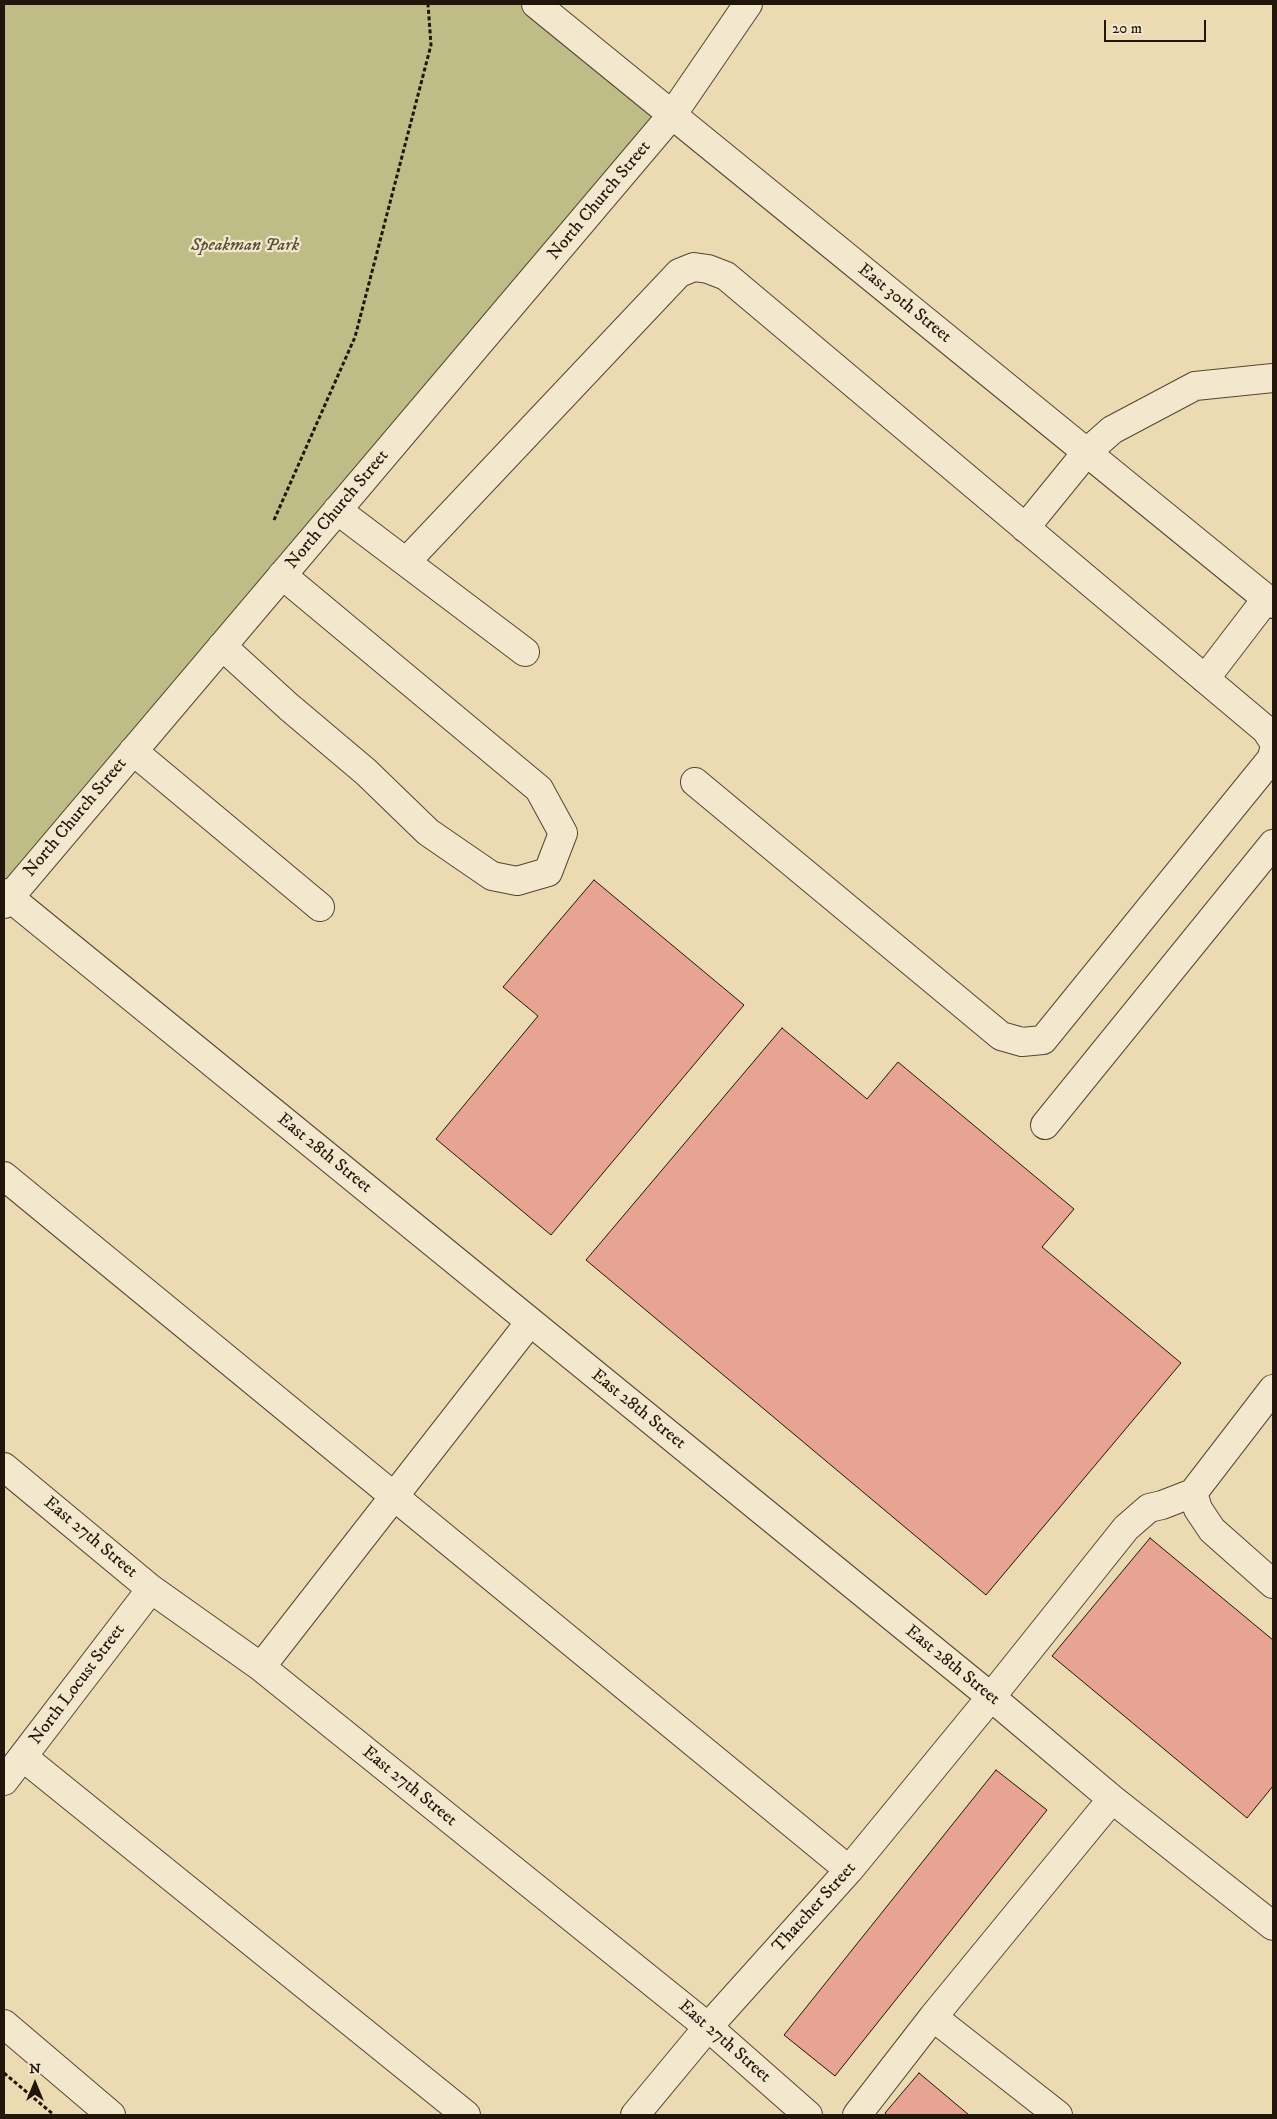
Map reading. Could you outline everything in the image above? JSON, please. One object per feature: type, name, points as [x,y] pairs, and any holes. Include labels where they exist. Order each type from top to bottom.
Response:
[{"type":"street","name":"East 30th Street","points":[[536,4],[1270,601]]},
{"type":"street","name":"North Church Street","points":[[6,898],[672,116],[748,4]]},
{"type":"street","points":[[406,562],[679,273],[694,268],[708,269],[726,276],[1205,678],[1266,730],[1273,741]]},
{"type":"street","points":[[1025,528],[1086,453],[1112,430],[1195,386],[1273,378]]},
{"type":"street","points":[[338,510],[525,652]]},
{"type":"street","points":[[222,646],[289,707],[366,772],[428,832],[492,876],[517,881],[548,872],[563,833],[539,789],[282,575]]},
{"type":"street","points":[[1205,678],[1270,601]]},
{"type":"street","points":[[133,751],[320,907]]},
{"type":"street","points":[[695,782],[1001,1036],[1022,1042],[1043,1040],[1272,758],[1273,753]]},
{"type":"street","points":[[1045,1125],[1273,844]]},
{"type":"street","name":"East 28th Street","points":[[6,898],[991,1697],[1112,1799],[1273,1926]]},
{"type":"street","points":[[4,1176],[850,1870]]},
{"type":"street","points":[[261,1668],[530,1322]]},
{"type":"street","points":[[1273,1388],[1193,1493],[1198,1509],[1212,1530],[1273,1584]]},
{"type":"street","name":"East 27th Street","points":[[4,1467],[151,1589],[261,1668],[708,2027],[808,2115]]},
{"type":"street","name":"Thatcher Street","points":[[635,2115],[708,2027],[850,1870],[1136,1517],[1149,1508],[1193,1493]]},
{"type":"street","name":"North Locust Street","points":[[10,1771],[151,1589]]},
{"type":"street","points":[[10,1771],[466,2115]]},
{"type":"street","points":[[857,2115],[932,2016],[1112,1799]]},
{"type":"street","points":[[932,2016],[1058,2115]]},
{"type":"street","points":[[8,2036],[112,2115]]},
{"type":"path","points":[[274,520],[355,337],[431,45],[428,4]]},
{"type":"path","points":[[4,2073],[54,2115]]},
{"type":"green space","name":"Speakman Park","points":[[4,4],[536,4],[672,115],[4,893]]},
{"type":"building","points":[[594,880],[744,1005],[551,1235],[436,1139],[538,1016],[503,987]]},
{"type":"building","points":[[782,1028],[867,1099],[898,1062],[1074,1209],[1042,1247],[1181,1363],[986,1595],[586,1260]]},
{"type":"building","points":[[1150,1538],[1273,1640],[1273,1786],[1247,1818],[1052,1656]]},
{"type":"building","points":[[996,1770],[1047,1810],[835,2076],[784,2035]]},
{"type":"building","points":[[919,2073],[969,2115],[887,2115],[885,2113]]}]
